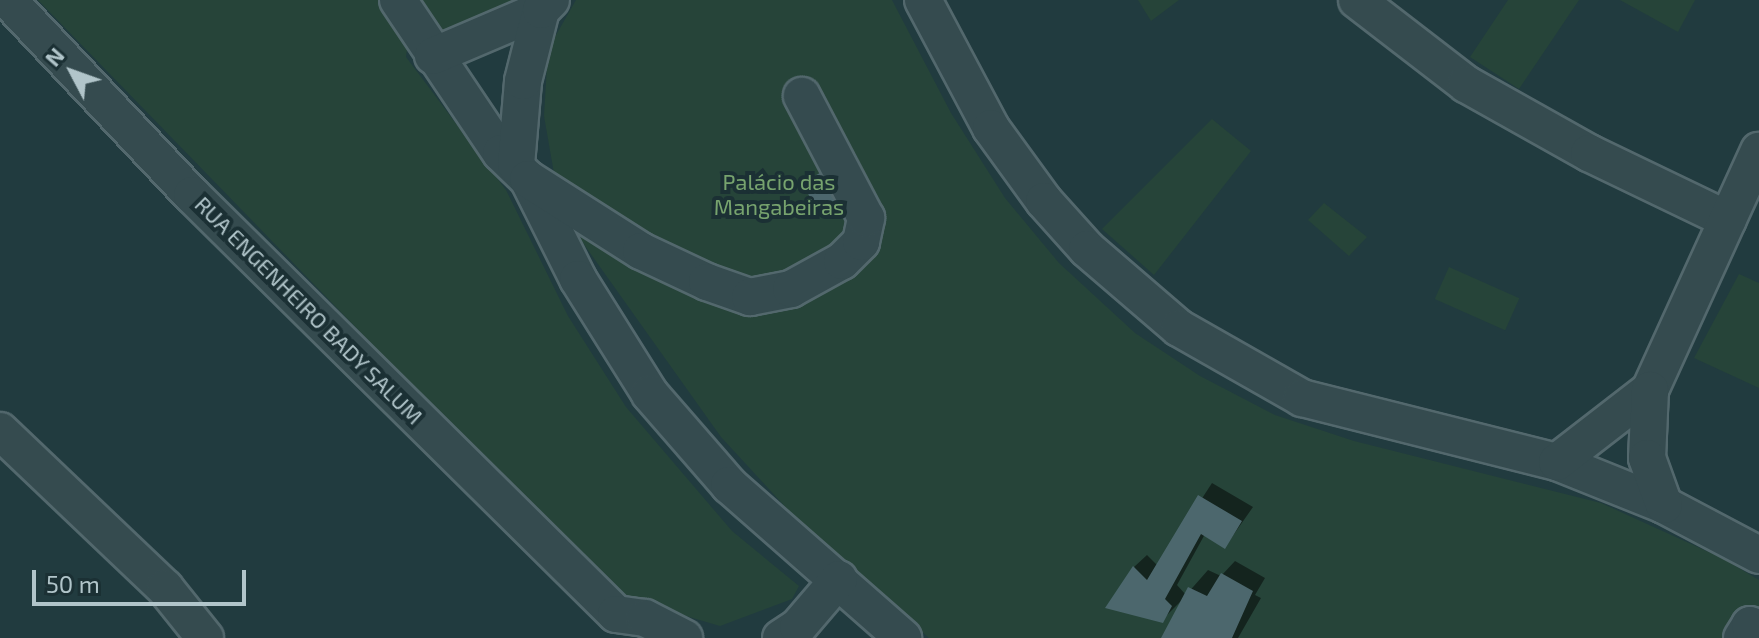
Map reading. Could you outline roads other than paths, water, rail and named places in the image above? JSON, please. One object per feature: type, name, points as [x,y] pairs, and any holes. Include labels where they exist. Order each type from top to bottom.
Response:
[{"type":"street","name":"RUA ENGENHEIRO BADY SALUM","points":[[8,0],[192,195],[626,626],[645,618],[684,638]]},
{"type":"street","points":[[398,0],[501,153],[522,172],[641,251],[707,282],[750,297],[791,289],[842,261],[861,242],[866,218],[802,96]]},
{"type":"street","points":[[923,0],[991,128],[1044,201],[1087,249],[1179,328],[1302,398],[1557,462],[1664,505],[1759,555]]},
{"type":"street","points":[[1357,0],[1466,84],[1589,153],[1728,220]]},
{"type":"street","points":[[433,56],[546,5]]},
{"type":"street","points":[[546,5],[523,81],[522,172],[578,279],[650,394],[729,485],[903,638]]},
{"type":"street","points":[[1664,505],[1647,458],[1650,390],[1759,151]]},
{"type":"street","points":[[1557,462],[1650,390]]},
{"type":"street","points":[[0,431],[165,588],[205,638]]},
{"type":"street","points":[[781,638],[798,627],[839,579]]},
{"type":"street","points":[[1742,638],[1750,625],[1759,629]]},
{"type":"park label","name":"Palácio das Mangabeiras","points":[[779,194]]}]
